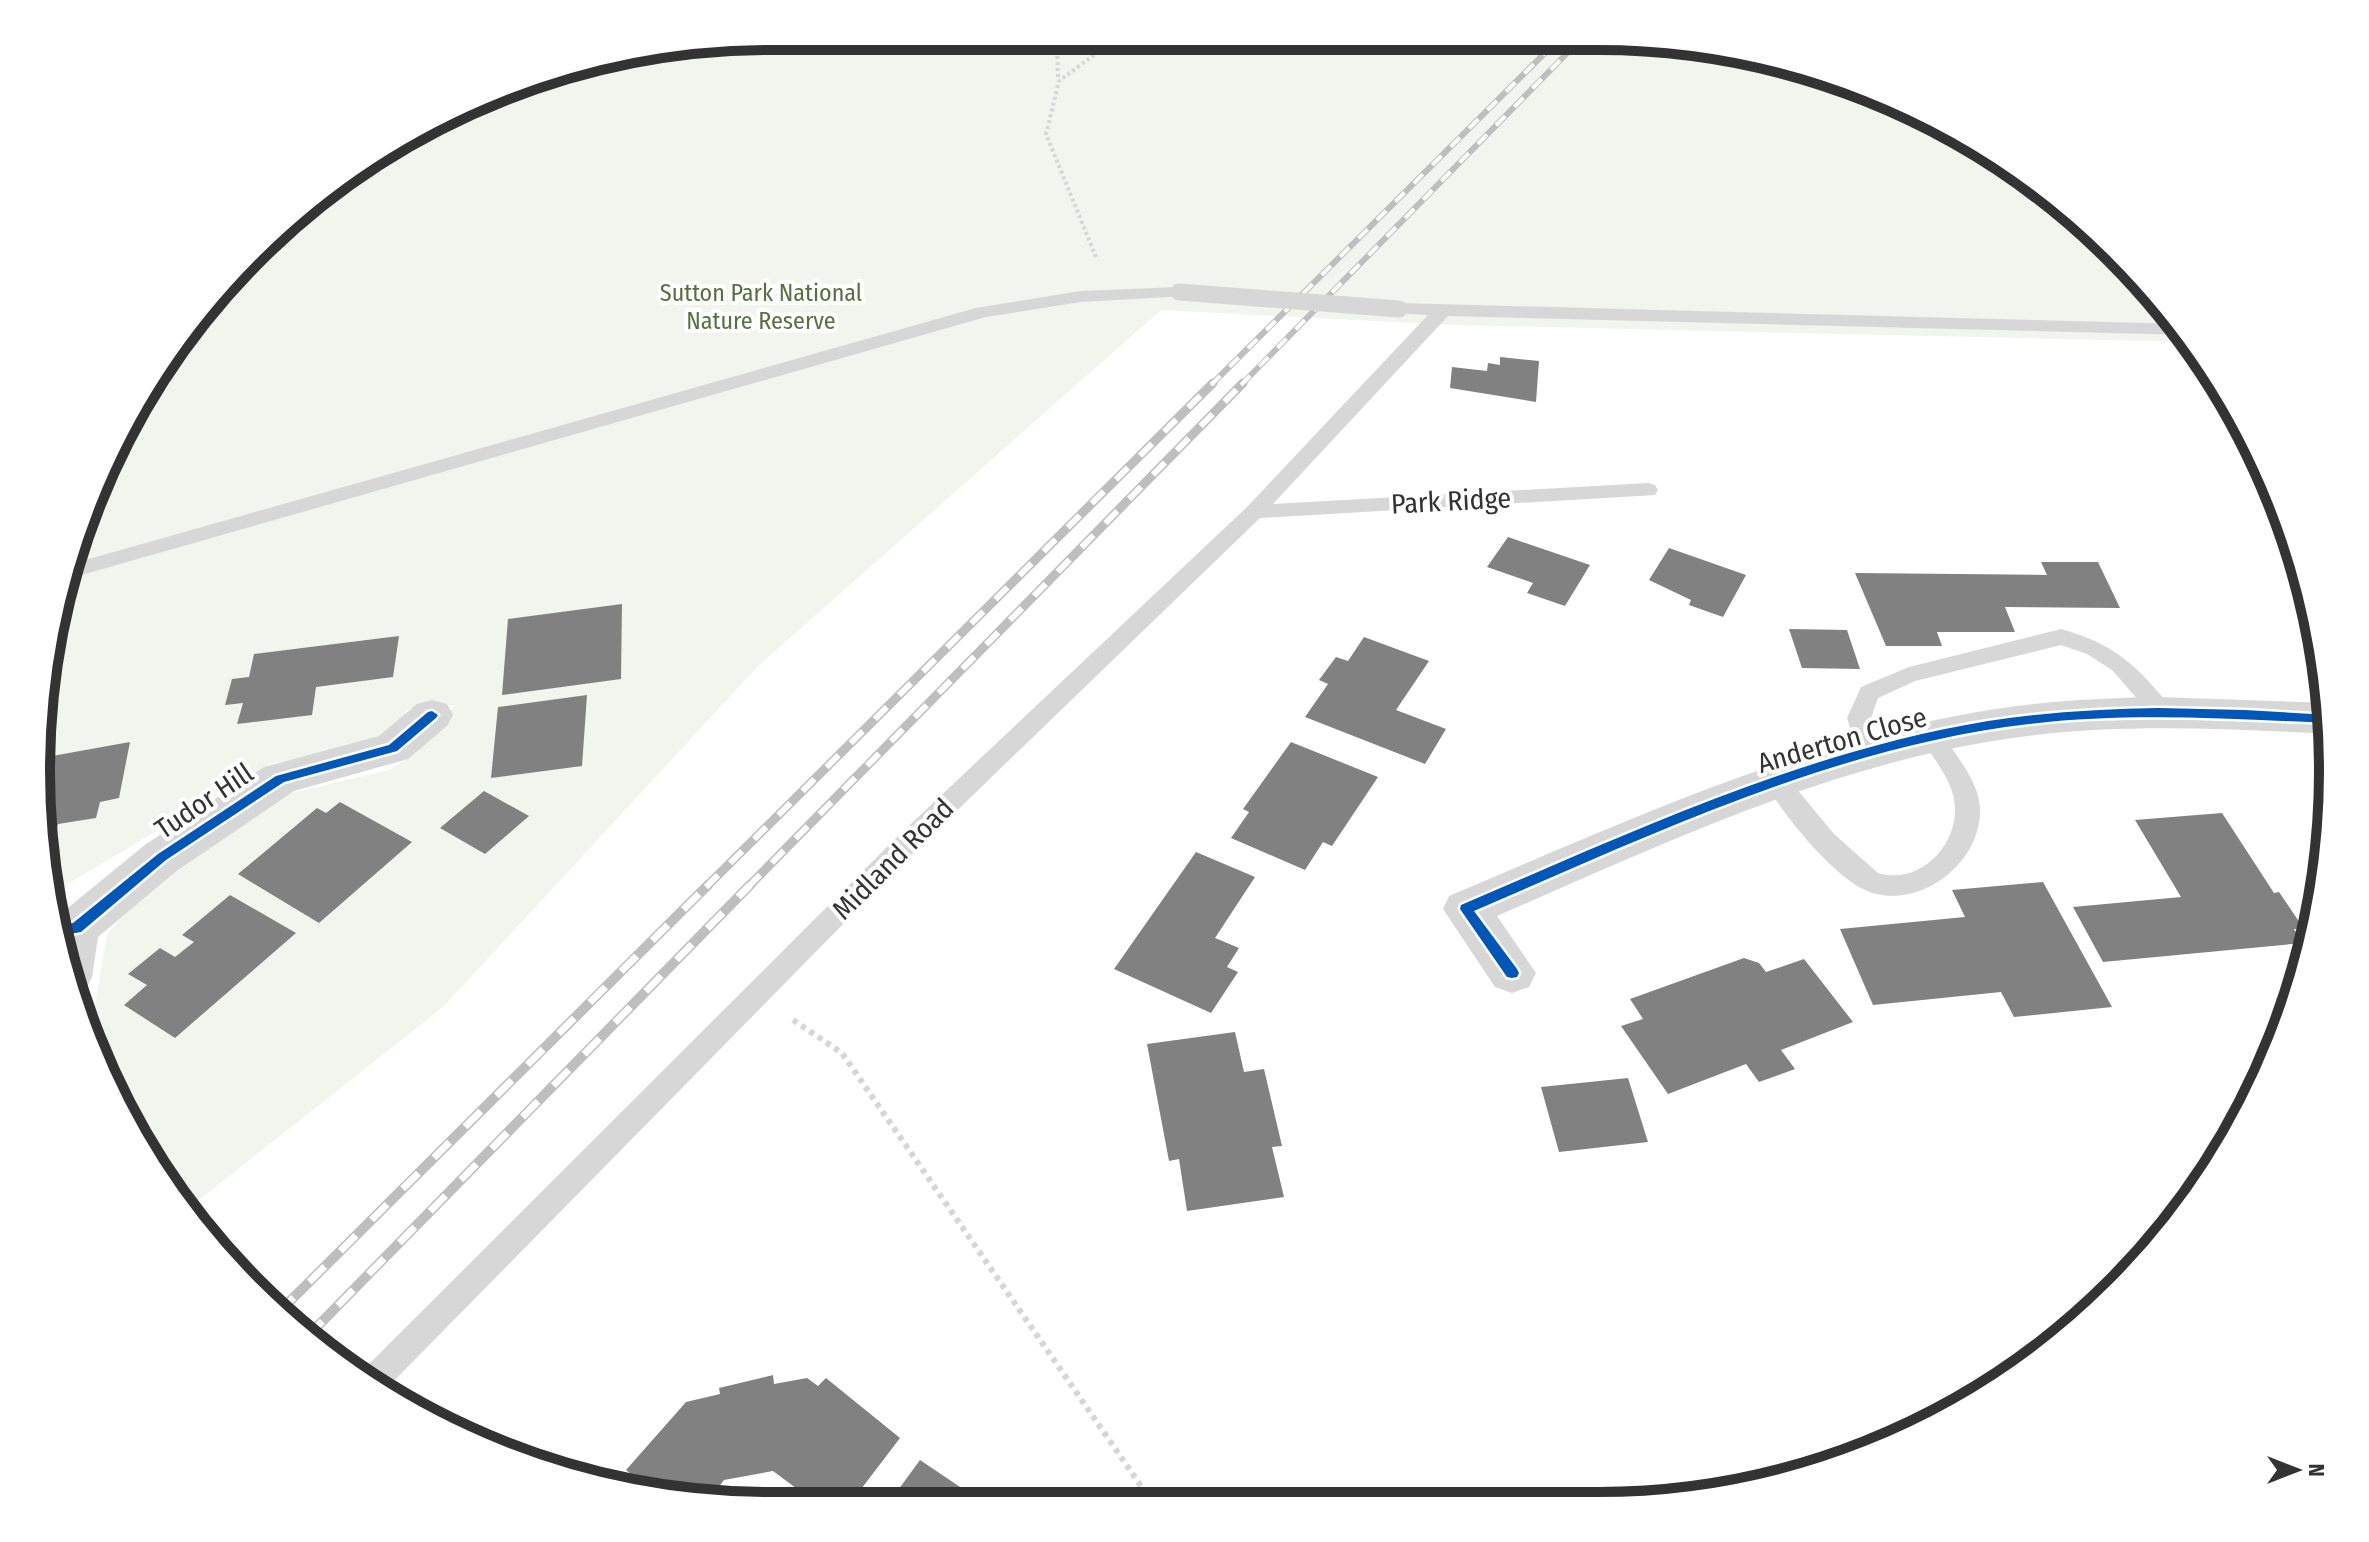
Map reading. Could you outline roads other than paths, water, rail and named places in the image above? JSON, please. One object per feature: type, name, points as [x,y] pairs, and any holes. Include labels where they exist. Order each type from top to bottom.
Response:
[{"type":"street","name":"Anderton Close","points":[[1512,973],[1466,909],[1719,802],[1777,782],[1869,753],[1986,726],[2163,713],[2317,718]]},
{"type":"street","name":"Tudor Hill","points":[[68,929],[162,857],[280,779],[393,748],[432,715]]},
{"type":"lane","points":[[79,569],[983,312],[1029,302],[1110,292],[1179,292],[1442,311],[2168,330]]},
{"type":"lane","name":"Midland Road","points":[[378,1375],[906,844],[1254,512],[1442,311]]},
{"type":"lane","name":"Park Ridge","points":[[1254,512],[1648,490]]},
{"type":"lane","points":[[1869,753],[1859,718],[1869,693],[1909,675],[2061,637],[2084,642],[2121,663],[2163,713]]},
{"type":"lane","points":[[1777,782],[1843,860],[1879,885],[1911,883],[1942,867],[1961,846],[1967,820],[1966,797],[1933,738]]},
{"type":"railway","points":[[1211,385],[1548,50]]},
{"type":"railway","points":[[1241,385],[1570,50]]},
{"type":"railway","points":[[706,887],[1213,383]]},
{"type":"railway","points":[[748,887],[1243,383]]},
{"type":"railway","points":[[287,1304],[708,885]]},
{"type":"railway","points":[[315,1329],[750,885]]},
{"type":"park label","name":"Sutton Park National Nature Reserve","points":[[761,307]]}]
